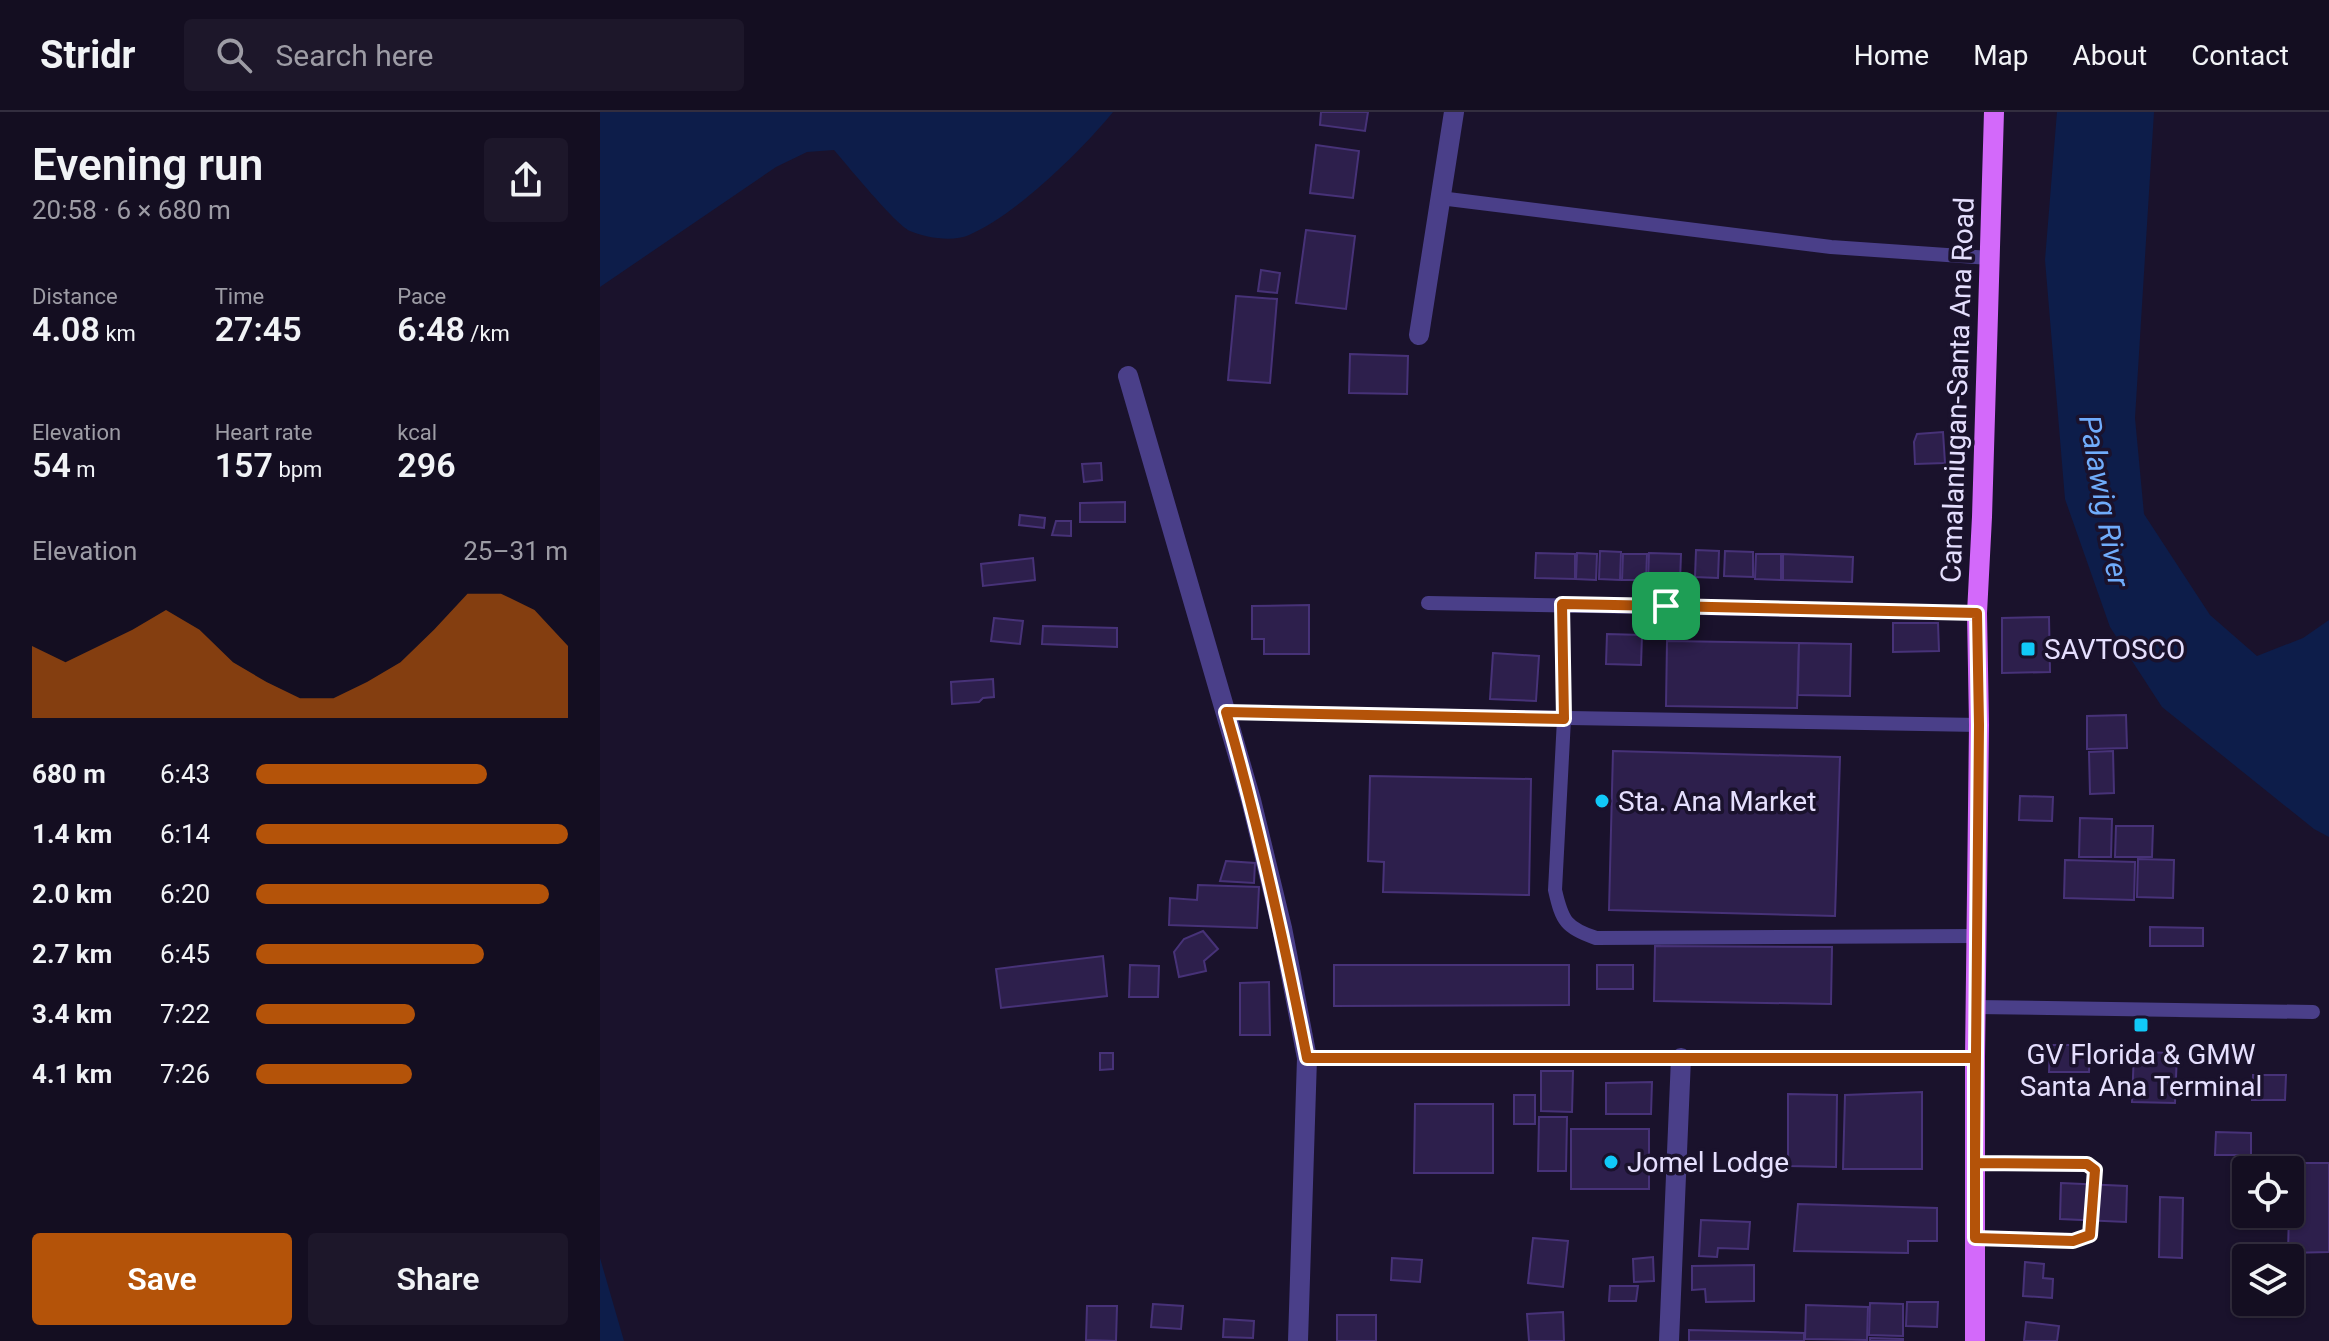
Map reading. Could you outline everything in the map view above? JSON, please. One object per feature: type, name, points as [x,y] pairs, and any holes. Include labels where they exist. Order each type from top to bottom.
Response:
[{"type":"main road","name":"Camalaniugan-Santa Ana Road","points":[[1975,1341],[1977,613],[1994,112]]},
{"type":"street","points":[[1419,335],[1454,112]]},
{"type":"street","points":[[1128,376],[1251,800],[1282,928],[1307,1058],[1298,1341]]},
{"type":"street","points":[[1669,1341],[1681,1058]]},
{"type":"lane","points":[[1440,198],[1831,247],[1990,258]]},
{"type":"lane","points":[[1428,603],[1977,613]]},
{"type":"lane","points":[[1562,604],[1564,719],[1555,890],[1561,913],[1572,930],[1596,938],[1976,936]]},
{"type":"lane","points":[[1226,712],[1979,725]]},
{"type":"lane","points":[[1975,1007],[2313,1012]]},
{"type":"lane","points":[[1307,1058],[1975,1058]]},
{"type":"lane","points":[[1975,1163],[2087,1164],[2095,1170],[2090,1235],[2073,1241],[1975,1238]]},
{"type":"water","points":[[600,112],[1113,112],[1047,181],[1007,213],[969,235],[940,238],[910,231],[883,207],[834,150],[807,152],[776,167],[600,287]]},
{"type":"water","name":"Palawig River","points":[[2057,112],[2154,112],[2135,418],[2144,514],[2210,615],[2257,656],[2303,638],[2329,620],[2329,837],[2314,829],[2162,707],[2110,627],[2065,499],[2045,260]]},
{"type":"water","points":[[600,1258],[624,1341],[600,1341]]},
{"type":"building","points":[[1321,112],[1368,112],[1365,131],[1320,125]]},
{"type":"building","points":[[1316,145],[1359,151],[1353,198],[1310,193]]},
{"type":"building","points":[[1306,230],[1355,236],[1346,309],[1296,303]]},
{"type":"building","points":[[1261,270],[1280,273],[1277,293],[1258,291]]},
{"type":"building","points":[[1236,296],[1277,299],[1270,383],[1228,380]]},
{"type":"building","points":[[1350,354],[1408,356],[1407,394],[1349,393]]},
{"type":"building","points":[[1943,432],[1945,463],[1915,464],[1914,442],[1917,434]]},
{"type":"building","points":[[1101,463],[1102,480],[1084,482],[1082,464]]},
{"type":"building","points":[[1125,502],[1125,522],[1080,522],[1080,503]]},
{"type":"building","points":[[1020,515],[1045,518],[1044,528],[1019,525]]},
{"type":"building","points":[[1056,521],[1071,521],[1071,536],[1052,535]]},
{"type":"building","points":[[1696,550],[1719,551],[1718,578],[1695,577]]},
{"type":"building","points":[[1600,551],[1621,552],[1620,580],[1599,579]]},
{"type":"building","points":[[1725,551],[1753,552],[1753,577],[1724,576]]},
{"type":"building","points":[[1536,553],[1575,554],[1575,579],[1535,578]]},
{"type":"building","points":[[1577,553],[1597,554],[1596,580],[1576,579]]},
{"type":"building","points":[[1649,553],[1681,554],[1680,581],[1648,580]]},
{"type":"building","points":[[1623,554],[1647,554],[1646,580],[1622,580]]},
{"type":"building","points":[[1756,554],[1781,554],[1781,580],[1755,579]]},
{"type":"building","points":[[1783,554],[1853,557],[1852,582],[1783,580]]},
{"type":"building","points":[[1033,558],[1035,580],[983,586],[981,564]]},
{"type":"building","points":[[1309,605],[1309,654],[1264,654],[1264,639],[1252,639],[1252,606]]},
{"type":"building","points":[[2049,617],[2050,672],[2002,673],[2002,618]]},
{"type":"building","points":[[994,618],[1023,621],[1020,644],[991,641]]},
{"type":"building","points":[[1893,623],[1938,623],[1939,651],[1893,652]]},
{"type":"building","points":[[1043,626],[1117,628],[1117,647],[1042,644]]},
{"type":"building","points":[[1607,634],[1642,635],[1641,665],[1606,664]]},
{"type":"building","points":[[1667,641],[1799,643],[1797,708],[1666,706]]},
{"type":"building","points":[[1799,643],[1851,644],[1850,696],[1798,695]]},
{"type":"building","points":[[1493,653],[1539,656],[1536,701],[1490,699]]},
{"type":"building","points":[[993,679],[994,697],[983,698],[979,702],[952,704],[951,682]]},
{"type":"building","points":[[2126,715],[2127,748],[2087,749],[2087,716]]},
{"type":"building","points":[[1613,751],[1840,757],[1835,916],[1609,910]]},
{"type":"building","points":[[2113,751],[2114,793],[2090,794],[2089,752]]},
{"type":"building","points":[[1370,776],[1531,779],[1529,895],[1383,892],[1384,862],[1368,861]]},
{"type":"building","points":[[2020,796],[2053,797],[2052,821],[2019,820]]},
{"type":"building","points":[[2080,818],[2112,819],[2111,857],[2079,857]]},
{"type":"building","points":[[2116,826],[2153,826],[2152,857],[2115,857]]},
{"type":"building","points":[[2138,859],[2174,860],[2173,898],[2137,897]]},
{"type":"building","points":[[2065,860],[2135,862],[2134,900],[2064,898]]},
{"type":"building","points":[[1226,861],[1255,863],[1254,883],[1220,881]]},
{"type":"building","points":[[1198,885],[1259,887],[1257,928],[1169,925],[1170,898],[1197,900]]},
{"type":"building","points":[[2150,927],[2203,928],[2203,946],[2150,946]]},
{"type":"building","points":[[1203,931],[1218,949],[1204,961],[1206,971],[1179,977],[1174,952],[1184,939]]},
{"type":"building","points":[[1655,946],[1832,947],[1831,1004],[1654,1001]]},
{"type":"building","points":[[1103,956],[1107,996],[1001,1008],[996,969]]},
{"type":"building","points":[[1130,965],[1159,966],[1158,997],[1129,997]]},
{"type":"building","points":[[1334,965],[1569,965],[1569,1005],[1334,1006]]},
{"type":"building","points":[[1597,965],[1633,965],[1633,989],[1597,989]]},
{"type":"building","points":[[1269,982],[1270,1035],[1240,1035],[1240,983]]},
{"type":"building","points":[[2050,1045],[2090,1045],[2089,1072],[2049,1072]]},
{"type":"building","points":[[2134,1052],[2177,1053],[2175,1103],[2132,1102]]},
{"type":"building","points":[[1100,1053],[1113,1053],[1113,1069],[1100,1070]]},
{"type":"building","points":[[1541,1071],[1573,1071],[1572,1112],[1541,1111]]},
{"type":"building","points":[[2253,1075],[2286,1075],[2285,1100],[2252,1100]]},
{"type":"building","points":[[1652,1082],[1651,1114],[1606,1114],[1606,1083]]},
{"type":"building","points":[[1922,1092],[1922,1169],[1843,1169],[1845,1095]]},
{"type":"building","points":[[1788,1094],[1837,1095],[1836,1167],[1788,1166]]},
{"type":"building","points":[[1514,1095],[1535,1095],[1535,1124],[1514,1124]]},
{"type":"building","points":[[1415,1104],[1493,1104],[1493,1173],[1414,1173]]},
{"type":"building","points":[[1539,1117],[1567,1117],[1566,1171],[1538,1171]]},
{"type":"building","points":[[1571,1129],[1649,1129],[1649,1189],[1571,1189]]},
{"type":"building","points":[[2216,1132],[2251,1133],[2251,1155],[2215,1155]]},
{"type":"building","points":[[2304,1163],[2329,1163],[2329,1252],[2304,1253],[2304,1244],[2288,1244],[2289,1228],[2304,1228]]},
{"type":"building","points":[[2061,1183],[2127,1186],[2126,1222],[2060,1219]]},
{"type":"building","points":[[2160,1197],[2183,1198],[2182,1258],[2159,1257]]},
{"type":"building","points":[[1798,1204],[1937,1208],[1937,1241],[1908,1241],[1908,1253],[1794,1251]]},
{"type":"building","points":[[1701,1220],[1750,1222],[1748,1249],[1718,1248],[1717,1257],[1699,1256]]},
{"type":"building","points":[[1533,1238],[1568,1241],[1563,1287],[1528,1283]]},
{"type":"building","points":[[1653,1257],[1654,1281],[1634,1282],[1633,1259]]},
{"type":"building","points":[[1392,1258],[1422,1260],[1420,1282],[1391,1280]]},
{"type":"building","points":[[2025,1262],[2044,1264],[2043,1278],[2053,1279],[2052,1298],[2023,1296]]},
{"type":"building","points":[[1754,1265],[1754,1301],[1706,1302],[1705,1289],[1692,1290],[1692,1266]]},
{"type":"building","points":[[1610,1286],[1638,1286],[1636,1301],[1609,1301]]},
{"type":"building","points":[[1907,1302],[1938,1302],[1937,1327],[1906,1326]]},
{"type":"building","points":[[1870,1303],[1903,1304],[1903,1336],[1869,1335]]},
{"type":"building","points":[[1153,1304],[1183,1306],[1181,1329],[1151,1327]]},
{"type":"building","points":[[1806,1305],[1868,1307],[1867,1340],[1805,1339]]},
{"type":"building","points":[[1087,1306],[1117,1306],[1116,1341],[1086,1340]]},
{"type":"building","points":[[1563,1312],[1564,1341],[1529,1341],[1527,1314]]},
{"type":"building","points":[[1337,1315],[1376,1315],[1376,1341],[1337,1341]]},
{"type":"building","points":[[1224,1319],[1254,1321],[1253,1338],[1223,1337]]},
{"type":"building","points":[[2026,1322],[2059,1326],[2057,1341],[2024,1341]]},
{"type":"building","points":[[1689,1330],[1804,1333],[1804,1341],[1689,1341]]},
{"type":"building","points":[[1870,1338],[1903,1339],[1903,1341],[1870,1341]]},
{"type":"place","name":"SAVTOSCO","points":[[2028,649]]},
{"type":"place","name":"Sta. Ana Market","points":[[1602,801]]},
{"type":"place","name":"GV Florida & GMW Santa Ana Terminal","points":[[2141,1025]]},
{"type":"place","name":"Jomel Lodge","points":[[1611,1162]]},
{"type":"route","points":[[1666,606],[1562,604],[1564,719],[1226,712],[1282,928],[1307,1058],[1975,1058],[1975,1163],[1975,1238],[2073,1241],[2090,1235],[2095,1170],[2087,1164],[1975,1163],[1979,725],[1977,613],[1666,606]]}]
